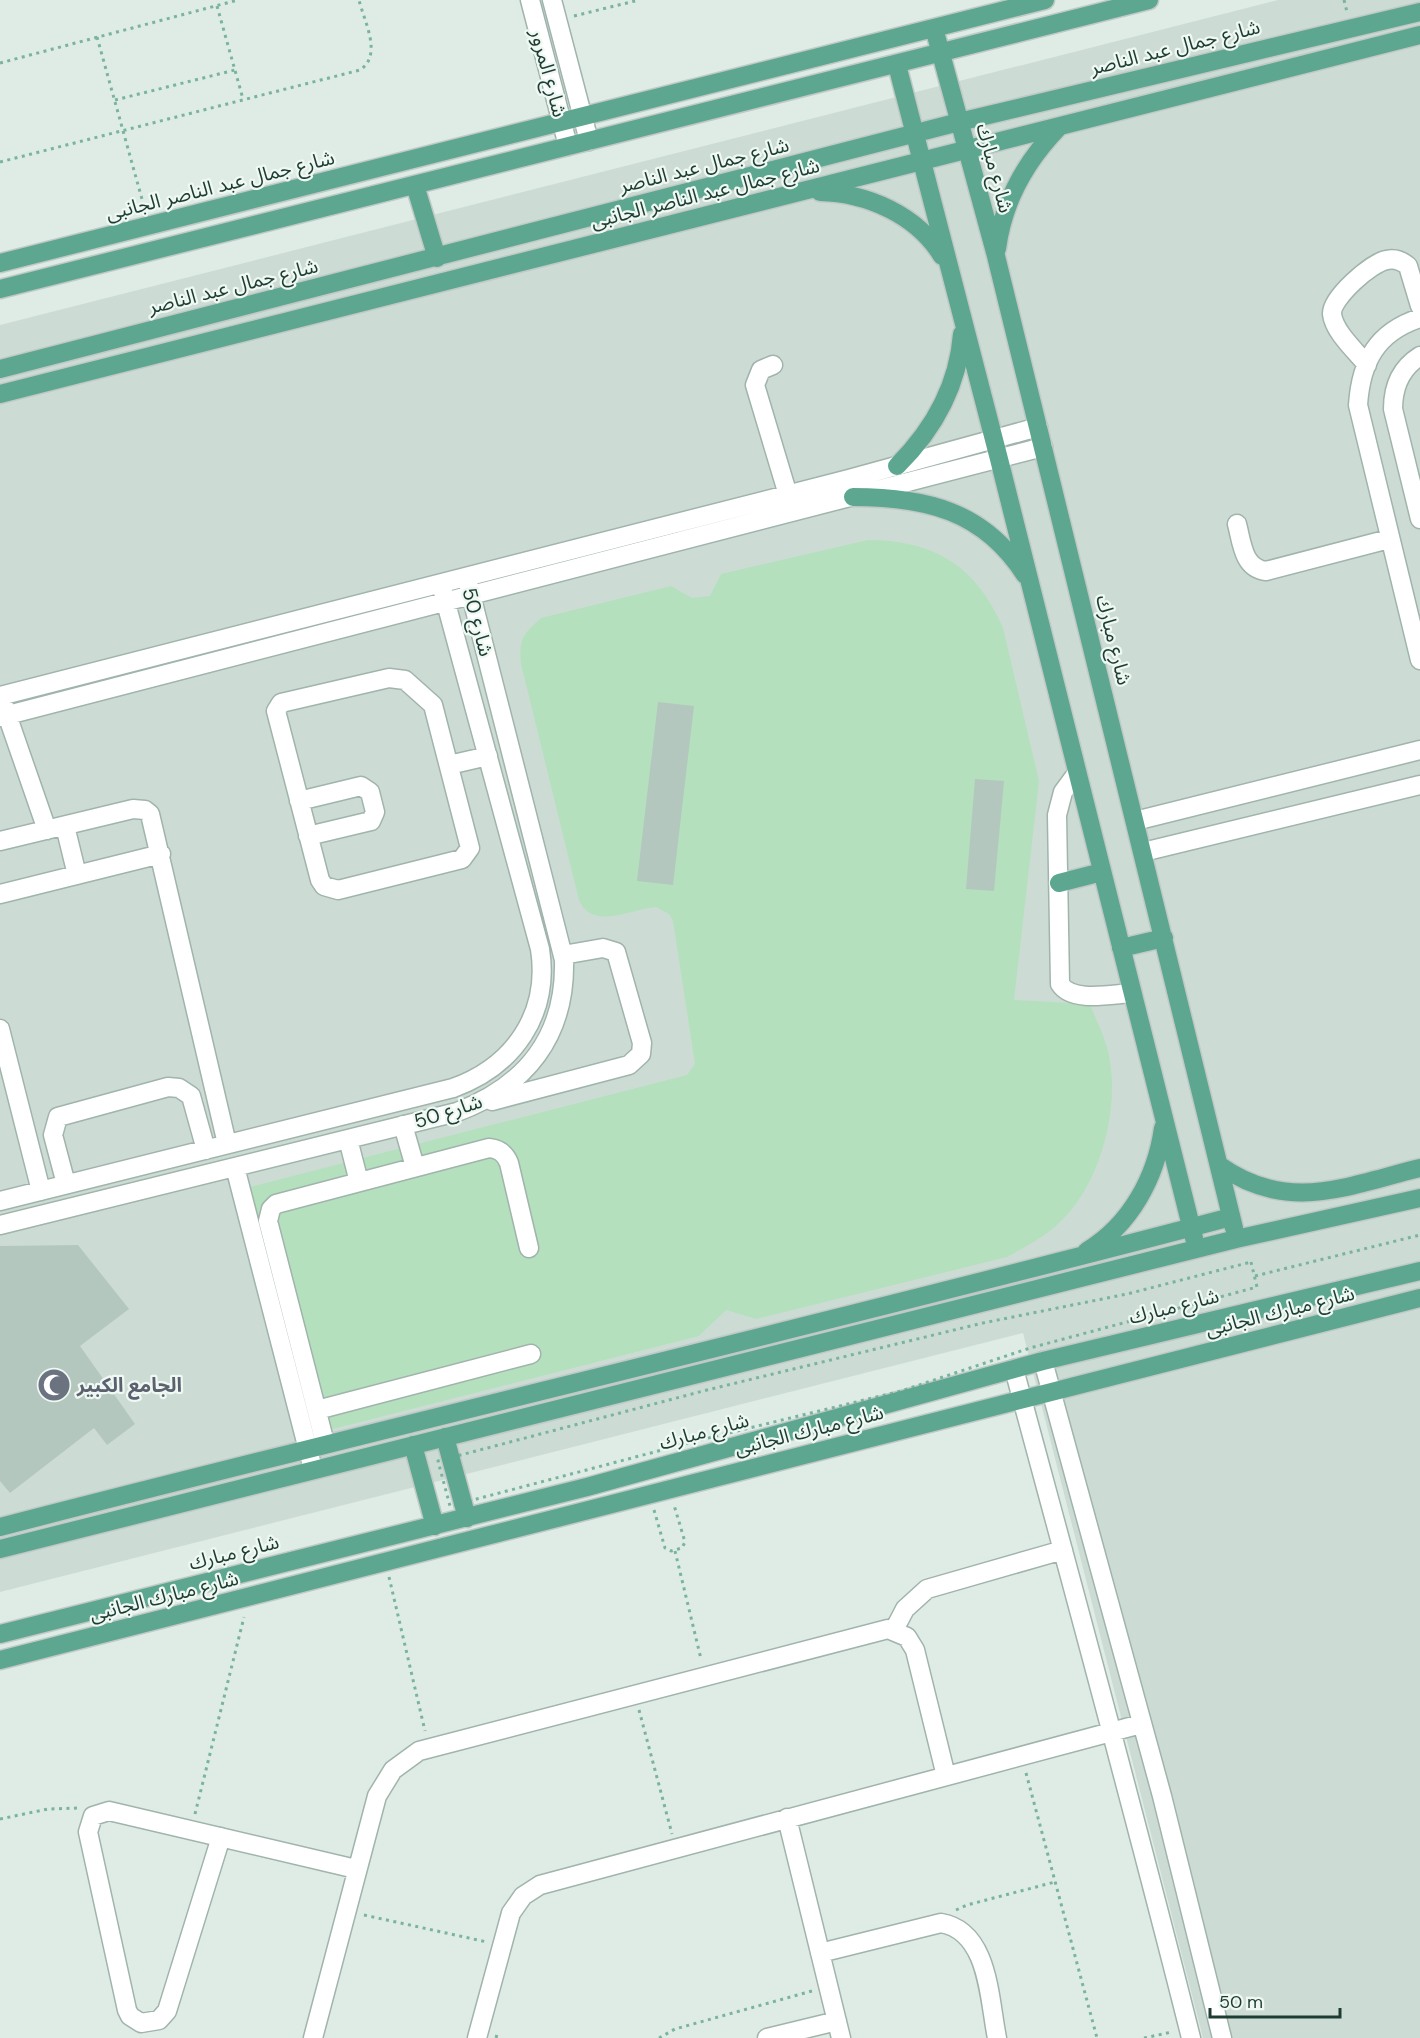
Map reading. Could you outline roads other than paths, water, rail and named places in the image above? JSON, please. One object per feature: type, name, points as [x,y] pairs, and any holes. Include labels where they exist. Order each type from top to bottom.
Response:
[{"type":"main road","name":"شارع جمال عبد الناصر الجانبى","points":[[0,263],[1045,0]]},
{"type":"main road","points":[[0,289],[1149,0]]},
{"type":"main road","name":"شارع جمال عبد الناصر","points":[[0,369],[959,122],[1420,12]]},
{"type":"main road","name":"شارع مبارك","points":[[934,28],[996,256],[1236,1239]]},
{"type":"main road","name":"شارع جمال عبد الناصر الجانبى","points":[[0,394],[95,368],[798,194],[1420,35]]},
{"type":"main road","points":[[897,65],[994,439],[1197,1249]]},
{"type":"main road","points":[[996,256],[1004,215],[1016,186],[1031,158],[1059,127]]},
{"type":"main road","points":[[416,185],[437,258]]},
{"type":"main road","points":[[798,194],[823,192],[849,195],[889,209],[924,233],[936,245],[949,266]]},
{"type":"main road","points":[[653,201],[660,227]]},
{"type":"main road","points":[[897,466],[928,431],[950,391],[957,369],[963,324]]},
{"type":"main road","points":[[89,346],[95,368]]},
{"type":"main road","points":[[851,488],[923,501],[966,518],[1003,546],[1030,584]]},
{"type":"main road","points":[[1059,883],[1102,872]]},
{"type":"main road","points":[[1121,948],[1164,938]]},
{"type":"main road","points":[[1074,1258],[1109,1234],[1136,1202],[1155,1165],[1164,1124]]},
{"type":"main road","points":[[1219,1165],[1253,1185],[1292,1194],[1312,1193],[1420,1168]]},
{"type":"main road","points":[[0,1549],[1236,1239],[1420,1198]]},
{"type":"main road","points":[[0,1527],[325,1443],[1231,1217]]},
{"type":"main road","name":"شارع مبارك","points":[[0,1634],[435,1526],[465,1510],[1043,1361],[1420,1271]]},
{"type":"main road","name":"شارع مبارك الجانبى","points":[[0,1660],[1420,1298]]},
{"type":"main road","points":[[739,1341],[745,1362]]},
{"type":"main road","points":[[445,1437],[465,1510]]},
{"type":"main road","points":[[413,1445],[435,1526]]},
{"type":"main road","points":[[173,1590],[180,1615]]},
{"type":"street","name":"شارع المرور","points":[[530,0],[568,146]]},
{"type":"street","name":"شارع المرور","points":[[552,0],[589,141]]},
{"type":"street","points":[[548,70],[569,66]]},
{"type":"street","points":[[1366,365],[1334,322],[1333,307],[1341,293],[1383,260],[1396,260],[1408,266],[1420,306]]},
{"type":"street","points":[[1420,318],[1392,330],[1375,349],[1366,365],[1359,390],[1360,421],[1420,660]]},
{"type":"street","points":[[1420,356],[1400,376],[1393,397],[1393,409],[1420,519]]},
{"type":"street","points":[[772,365],[761,370],[755,385],[788,495]]},
{"type":"street","points":[[77,875],[4,716],[0,696],[466,575],[788,495],[851,488],[897,466],[1038,427]]},
{"type":"street","points":[[4,716],[446,602],[851,488],[999,459],[1043,447]]},
{"type":"street","points":[[1238,525],[1247,560],[1254,568],[1266,571],[1389,539]]},
{"type":"street","name":"شارع 50","points":[[0,1225],[473,1106],[504,1088],[519,1076],[544,1046],[562,995],[563,955],[466,575]]},
{"type":"street","name":"شارع 50","points":[[0,1201],[453,1088],[480,1077],[506,1058],[526,1033],[541,992],[542,963],[530,911],[440,582]]},
{"type":"street","points":[[382,679],[405,681],[433,705],[449,765],[469,840],[470,848],[462,859],[338,890],[330,889],[320,880],[276,711],[281,703],[382,679]]},
{"type":"street","points":[[1135,821],[1420,750]]},
{"type":"street","points":[[449,765],[488,756]]},
{"type":"street","points":[[1077,773],[1069,781],[1059,803],[1060,984],[1062,988],[1076,995],[1132,993]]},
{"type":"street","points":[[1143,852],[1420,785]]},
{"type":"street","points":[[299,801],[361,786],[370,792],[375,812],[371,821],[308,836]]},
{"type":"street","points":[[0,841],[139,808],[145,810],[153,819],[227,1144]]},
{"type":"street","points":[[0,894],[161,854]]},
{"type":"street","points":[[530,911],[551,906]]},
{"type":"street","points":[[473,1106],[629,1065],[638,1059],[642,1043],[616,952],[603,948],[563,955]]},
{"type":"street","points":[[0,1029],[41,1191]]},
{"type":"street","points":[[66,1184],[53,1135],[58,1117],[168,1088],[179,1088],[191,1096],[206,1150]]},
{"type":"street","points":[[403,1125],[415,1167]]},
{"type":"street","points":[[258,1137],[265,1160]]},
{"type":"street","points":[[348,1139],[359,1182]]},
{"type":"street","points":[[325,1443],[269,1214],[271,1209],[282,1202],[489,1148],[502,1152],[509,1162],[529,1248]]},
{"type":"street","points":[[235,1167],[313,1469]]},
{"type":"street","points":[[317,1410],[531,1354]]},
{"type":"street","points":[[1043,1361],[1162,1796],[1222,2038]]},
{"type":"street","points":[[1014,1369],[1111,1733],[1133,1802],[1191,2038]]},
{"type":"street","points":[[894,1630],[905,1609],[927,1589],[1090,1539]]},
{"type":"street","points":[[313,2038],[377,1796],[387,1778],[410,1756],[429,1748],[881,1630],[894,1630],[907,1637],[915,1650],[946,1776]]},
{"type":"street","points":[[477,2038],[512,1913],[531,1890],[549,1882],[1141,1724]]},
{"type":"street","points":[[221,1837],[167,2011],[153,2023],[141,2023],[130,2016],[126,2010],[87,1832],[90,1821],[98,1813],[109,1811],[221,1837],[356,1869]]},
{"type":"street","points":[[767,2038],[839,2029],[787,1818]]},
{"type":"street","points":[[820,1953],[941,1923],[950,1924],[966,1933],[978,1949],[997,2038]]},
{"type":"place","name":"الجامع الكبير","points":[[54,1385]]}]
